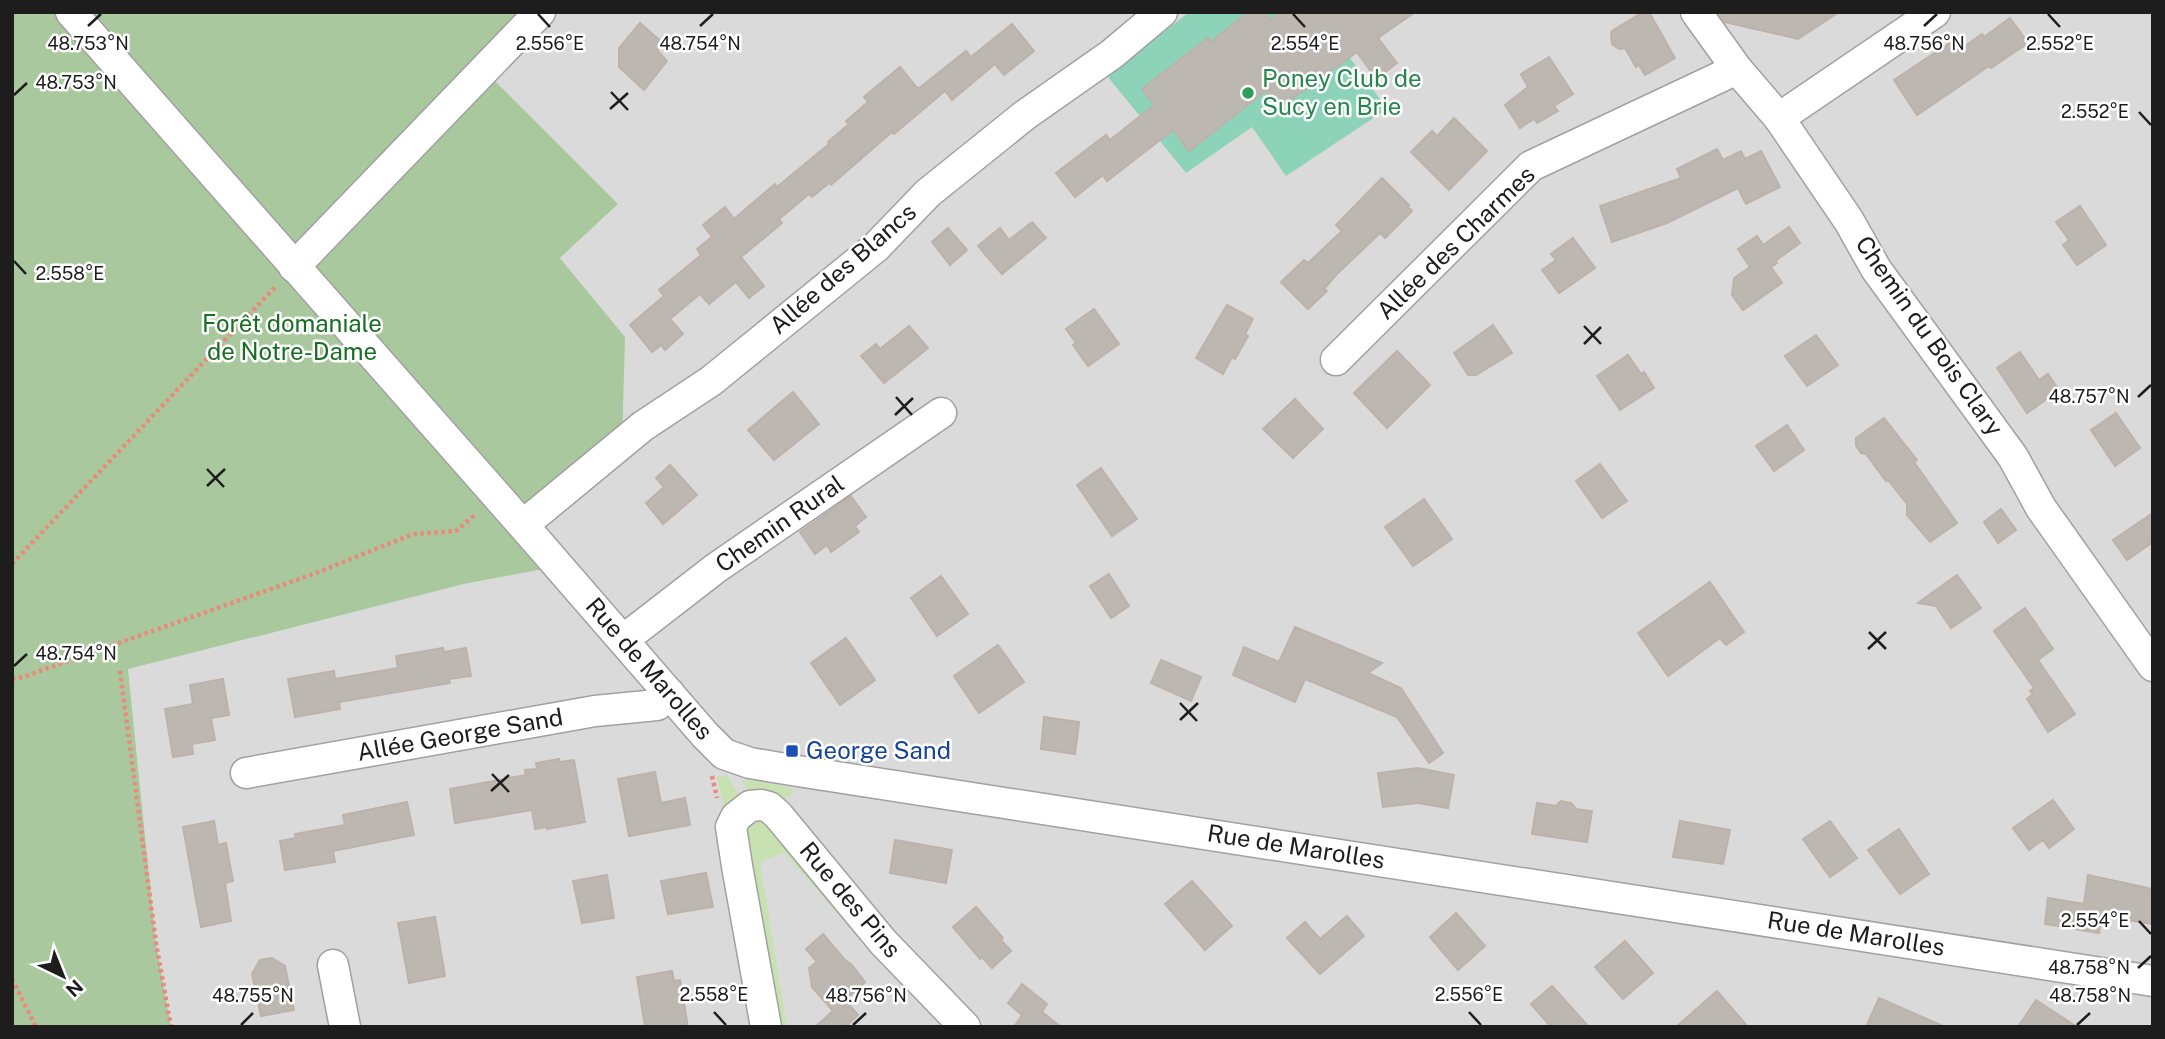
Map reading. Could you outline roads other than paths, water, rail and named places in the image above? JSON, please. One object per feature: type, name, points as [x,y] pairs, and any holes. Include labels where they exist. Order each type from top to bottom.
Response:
[{"type":"street","name":"Rue de Marolles","points":[[71,12],[724,754],[750,763],[2153,981]]},
{"type":"street","points":[[294,267],[540,12]]},
{"type":"street","name":"Allée des Blancs","points":[[529,532],[643,426],[711,381],[866,256],[928,193],[1025,115],[1112,54],[1163,12]]},
{"type":"street","name":"Chemin du Bois Clary","points":[[1696,12],[1737,69],[1779,118],[1849,221],[1876,269],[2013,457],[2041,508],[2153,666]]},
{"type":"street","points":[[1779,118],[1935,12]]},
{"type":"street","name":"Allée des Charmes","points":[[1336,360],[1531,166],[1737,69]]},
{"type":"street","name":"Chemin Rural","points":[[623,640],[716,568],[941,413]]},
{"type":"street","name":"Allée George Sand","points":[[246,773],[595,711],[657,705],[669,693]]},
{"type":"street","name":"Rue des Pins","points":[[766,1027],[737,866],[724,814],[736,817],[750,806],[761,805],[769,807],[778,815],[883,942],[965,1027]]},
{"type":"street","points":[[333,965],[345,1027]]},
{"type":"place","name":"Poney Club de Sucy en Brie","points":[[1248,93]]},
{"type":"place","name":"George Sand","points":[[792,751]]},
{"type":"park label","name":"Forêt domaniale de Notre-Dame","points":[[292,338]]}]
